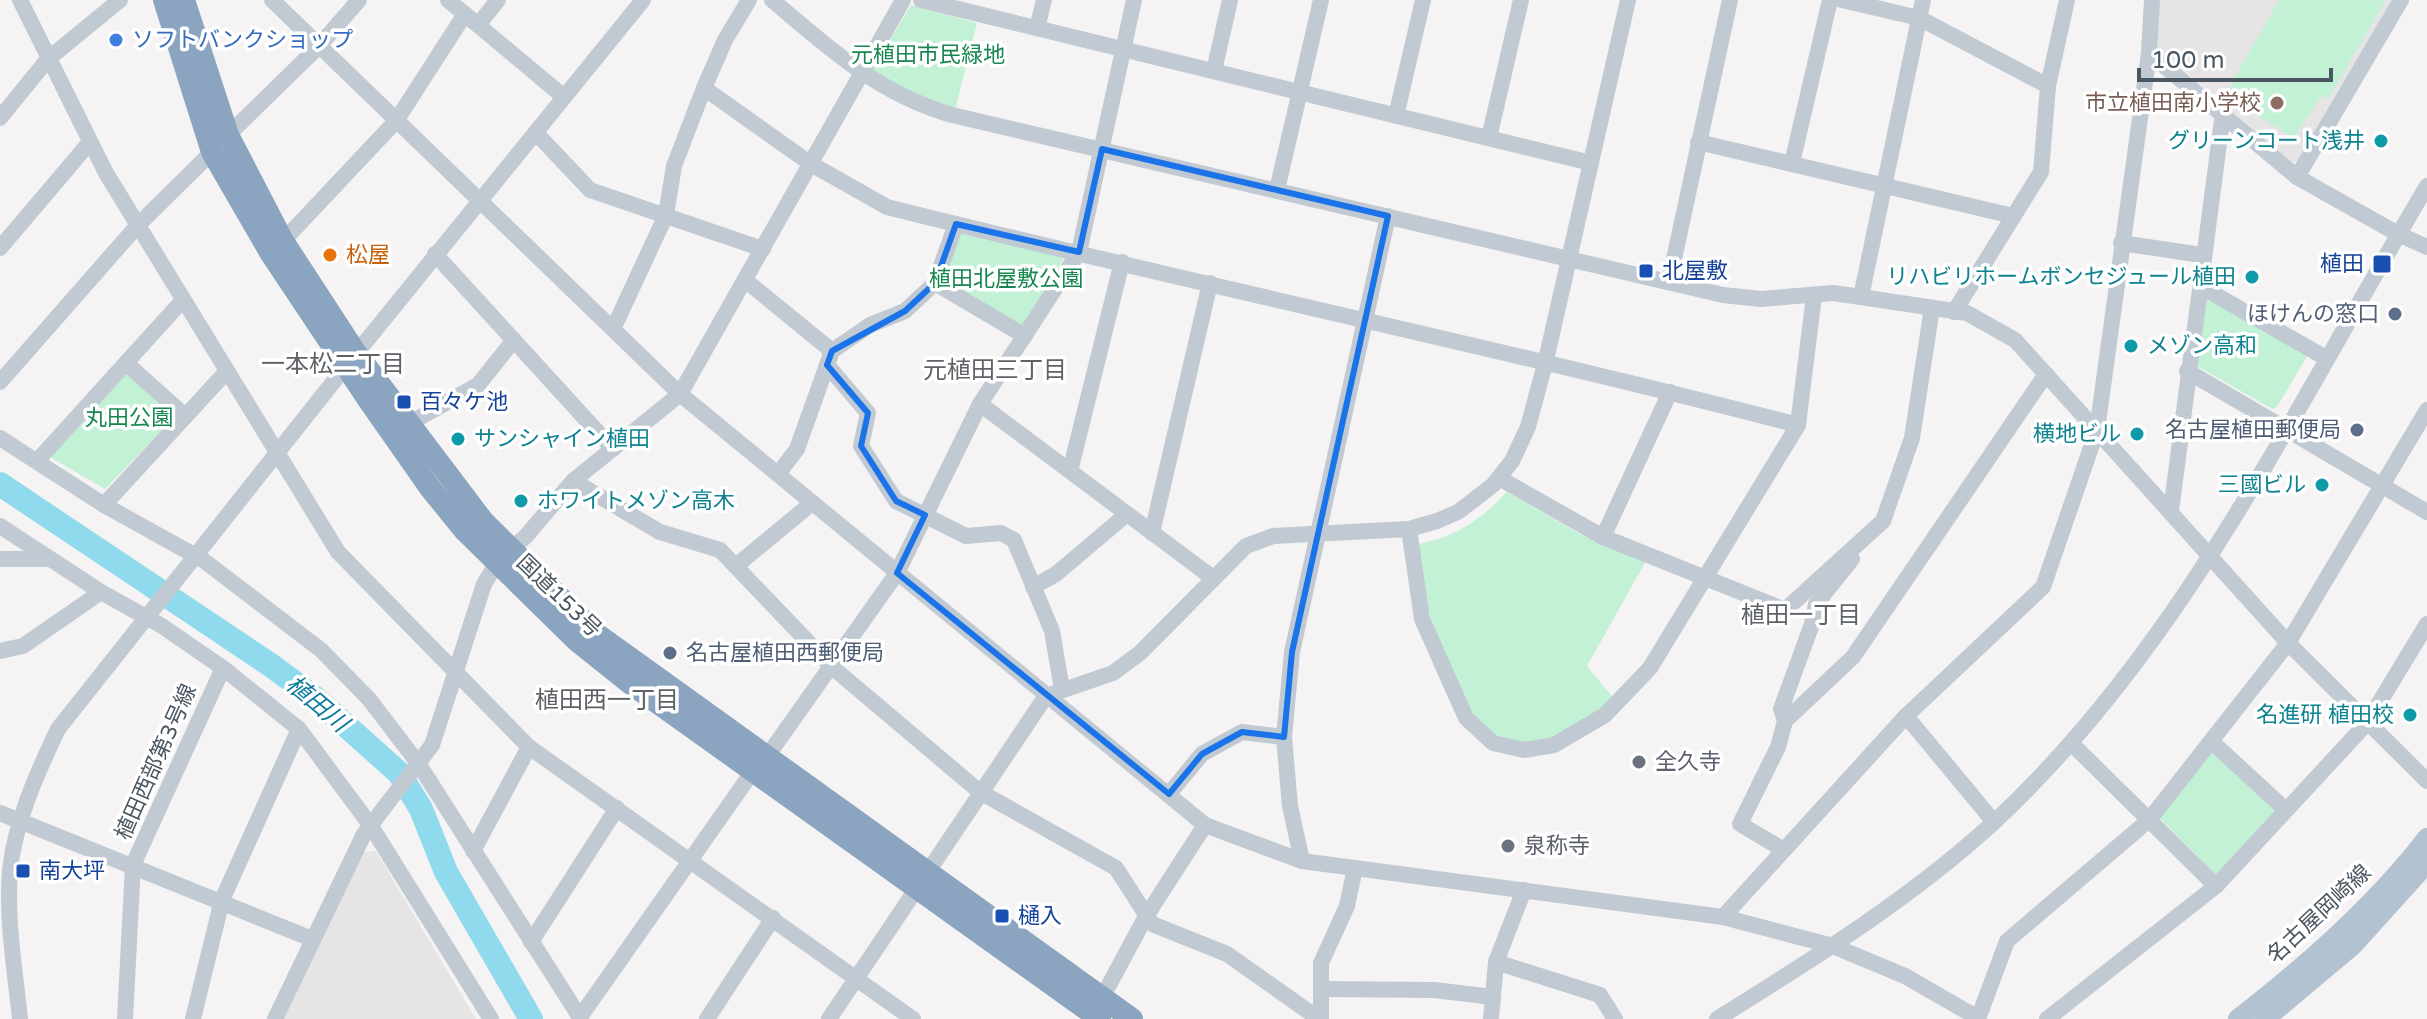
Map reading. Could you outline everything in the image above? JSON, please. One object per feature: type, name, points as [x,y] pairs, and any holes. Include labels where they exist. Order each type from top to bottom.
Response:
[{"type":"highway","name":"国道153号","points":[[164,0],[220,143],[271,254],[351,359],[408,424],[483,521],[504,556]]},
{"type":"highway","name":"国道153号","points":[[184,0],[220,143],[283,241],[430,488],[504,556],[577,641],[760,764],[922,880],[1094,1012],[1132,1019]]},
{"type":"main road","name":"名古屋岡崎線","points":[[2238,1019],[2343,929],[2407,865],[2427,838]]},
{"type":"main road","name":"名古屋岡崎線","points":[[2265,1019],[2353,945],[2427,863]]},
{"type":"street","points":[[20,0],[90,142],[338,552],[529,747],[913,1019]]},
{"type":"street","points":[[0,118],[48,59],[120,0]]},
{"type":"street","points":[[272,0],[680,394],[1205,825],[1302,861],[1723,917],[1833,946],[1905,976],[1977,1018],[2007,941],[2149,820],[2288,643],[2427,410]]},
{"type":"street","points":[[0,382],[138,225],[319,46],[359,0]]},
{"type":"street","points":[[448,0],[564,97]]},
{"type":"street","points":[[478,25],[498,0]]},
{"type":"street","points":[[20,1019],[10,898],[11,869],[21,823],[38,772],[58,729],[191,558],[643,0]]},
{"type":"street","points":[[614,327],[666,215],[674,166],[704,88],[725,40],[749,0]]},
{"type":"street","points":[[772,0],[861,75],[917,105],[1723,295],[1761,299],[1833,293],[1967,313],[2015,340],[2288,643],[2427,781]]},
{"type":"street","points":[[275,1019],[364,834],[432,745],[484,584],[504,556],[573,481],[680,394],[903,0]]},
{"type":"street","points":[[921,0],[1591,163]]},
{"type":"street","points":[[1037,28],[1044,0]]},
{"type":"street","points":[[0,438],[248,592],[321,650],[369,699],[418,763],[580,1018],[897,573],[980,404],[1079,252],[1134,0]]},
{"type":"street","points":[[1214,71],[1230,0]]},
{"type":"street","points":[[1277,190],[1321,0]]},
{"type":"street","points":[[1396,116],[1423,0]]},
{"type":"street","points":[[1489,138],[1521,0]]},
{"type":"street","points":[[829,1019],[1046,696],[1113,673],[1140,653],[1246,546],[1273,536],[1409,529],[1458,512],[1499,478],[1512,461],[1528,427],[1628,0]]},
{"type":"street","points":[[1669,282],[1730,0]]},
{"type":"street","points":[[1792,163],[1830,0]]},
{"type":"street","points":[[1842,0],[1919,18],[2048,86]]},
{"type":"street","points":[[1861,297],[1923,0]]},
{"type":"street","points":[[1954,312],[2041,172],[2048,86],[2067,0]]},
{"type":"street","points":[[1723,917],[1906,716],[2043,587],[2097,430],[2149,53],[2152,0]]},
{"type":"street","points":[[2297,177],[2401,0]]},
{"type":"street","points":[[283,241],[396,121],[465,14]]},
{"type":"street","points":[[2149,53],[2297,177],[2427,247]]},
{"type":"street","points":[[704,88],[811,164],[887,207],[1366,320],[1442,341],[1546,360],[1798,425]]},
{"type":"street","points":[[2171,511],[2202,255],[2223,113]]},
{"type":"street","points":[[536,133],[590,190],[763,249]]},
{"type":"street","points":[[0,248],[90,142]]},
{"type":"street","points":[[1698,142],[2013,216]]},
{"type":"street","points":[[1717,1019],[1833,946],[1919,885],[1994,822],[2071,743],[2132,667],[2211,555],[2427,186]]},
{"type":"street","points":[[1302,861],[1290,806],[1284,737],[1292,652],[1388,216]]},
{"type":"street","points":[[778,474],[797,449],[829,358],[870,325],[905,311],[935,283],[956,224]]},
{"type":"street","points":[[2121,243],[2202,255]]},
{"type":"street","points":[[435,254],[613,449]]},
{"type":"street","points":[[1070,471],[1122,262]]},
{"type":"street","points":[[745,280],[829,358],[868,413],[861,446],[896,501],[966,536],[1001,533],[1014,540],[1052,631],[1062,689]]},
{"type":"street","points":[[935,283],[1025,336]]},
{"type":"street","points":[[1152,533],[1210,283]]},
{"type":"street","points":[[2200,286],[2326,358]]},
{"type":"street","points":[[1409,529],[1422,619],[1466,718],[1493,743],[1524,750],[1554,745],[1605,715],[1650,668],[1798,425],[1814,296]]},
{"type":"street","points":[[37,461],[183,300]]},
{"type":"street","points":[[1785,721],[1781,709],[1812,624],[1816,604],[1883,521],[1912,438],[1932,308]]},
{"type":"street","points":[[408,424],[478,385],[514,340]]},
{"type":"street","points":[[126,363],[185,416]]},
{"type":"street","points":[[104,505],[227,371]]},
{"type":"street","points":[[2187,371],[2427,512]]},
{"type":"street","points":[[1782,849],[1740,824],[1778,747],[1785,721],[1853,657],[2046,374]]},
{"type":"street","points":[[1603,537],[1670,392]]},
{"type":"street","points":[[980,404],[1213,578]]},
{"type":"street","points":[[1499,478],[1603,537],[1785,610],[1883,521]]},
{"type":"street","points":[[573,481],[660,532],[720,550],[832,667],[980,792],[1116,868],[1145,918],[1152,924],[1227,954],[1320,1019],[1323,989],[1321,963],[1347,906],[1355,868]]},
{"type":"street","points":[[737,565],[812,503]]},
{"type":"street","points":[[1033,587],[1056,574],[1127,514]]},
{"type":"street","points":[[0,526],[101,592],[148,612],[299,729],[374,824],[491,1019]]},
{"type":"street","points":[[0,559],[51,559]]},
{"type":"street","points":[[2,654],[23,646],[101,592]]},
{"type":"street","points":[[2047,1019],[2216,886],[2367,723],[2427,624]]},
{"type":"street","name":"植田西部第3号線","points":[[125,1019],[133,865],[223,668]]},
{"type":"street","points":[[1906,716],[1994,822]]},
{"type":"street","points":[[193,1019],[222,900],[299,729]]},
{"type":"street","points":[[1169,794],[1202,754],[1242,732],[1284,737]]},
{"type":"street","points":[[2212,742],[2286,810]]},
{"type":"street","points":[[2071,743],[2216,886]]},
{"type":"street","points":[[473,851],[529,747]]},
{"type":"street","points":[[531,942],[617,808]]},
{"type":"street","points":[[0,813],[222,900],[312,939]]},
{"type":"street","points":[[1094,1012],[1145,918],[1205,825]]},
{"type":"street","points":[[1491,1019],[1496,962],[1524,890]]},
{"type":"street","points":[[707,1019],[773,918]]},
{"type":"street","points":[[1496,962],[1600,995],[1615,1019]]},
{"type":"street","points":[[1323,989],[1434,990],[1493,997]]},
{"type":"highlighted area","points":[[1102,149],[1388,216],[1292,652],[1284,737],[1242,732],[1202,754],[1169,794],[897,573],[925,515],[896,501],[861,446],[868,413],[827,365],[832,351],[905,311],[935,283],[956,224],[1079,252]]},
{"type":"shaded area","name":"市立植田南小学校","points":[[2156,0],[2393,0],[2297,161],[2291,162],[2154,44]]},
{"type":"shaded area","points":[[376,851],[476,1019],[281,1019],[363,852]]},
{"type":"green space","points":[[2279,0],[2386,0],[2328,99],[2322,95],[2294,138],[2228,97],[2232,82]]},
{"type":"green space","name":"元植田市民緑地","points":[[911,5],[977,23],[955,110],[922,100],[870,74]]},
{"type":"green space","name":"植田北屋敷公園","points":[[959,233],[1065,257],[1022,327],[942,280]]},
{"type":"green space","points":[[2210,296],[2309,353],[2277,407],[2272,409],[2197,366],[2205,299]]},
{"type":"green space","name":"丸田公園","points":[[125,374],[130,374],[172,413],[173,419],[105,489],[50,457]]},
{"type":"green space","points":[[1507,492],[1580,534],[1646,561],[1587,666],[1614,699],[1569,729],[1539,741],[1507,740],[1482,726],[1462,703],[1447,672],[1436,638],[1418,544],[1467,526]]},
{"type":"green space","points":[[2211,750],[2276,810],[2216,875],[2159,817]]},
{"type":"waterway","name":"植田川","points":[[0,484],[272,666],[315,698],[399,773],[421,809],[446,872],[531,1019]]},
{"type":"place","name":"ソフトバンクショップ","points":[[116,40]]},
{"type":"place","name":"市立植田南小学校","points":[[2277,103]]},
{"type":"place","name":"グリーンコート浅井","points":[[2381,141]]},
{"type":"place","name":"松屋","points":[[330,255]]},
{"type":"place","name":"植田","points":[[2382,264]]},
{"type":"place","name":"北屋敷","points":[[1646,271]]},
{"type":"place","name":"リハビリホームボンセジュール植田","points":[[2252,277]]},
{"type":"place","name":"ほけんの窓口","points":[[2395,314]]},
{"type":"place","name":"メゾン高和","points":[[2131,346]]},
{"type":"place","name":"百々ケ池","points":[[404,402]]},
{"type":"place","name":"名古屋植田郵便局","points":[[2357,430]]},
{"type":"place","name":"横地ビル","points":[[2137,434]]},
{"type":"place","name":"サンシャイン植田","points":[[458,439]]},
{"type":"place","name":"三國ビル","points":[[2322,485]]},
{"type":"place","name":"ホワイトメゾン高木","points":[[521,501]]},
{"type":"place","name":"名古屋植田西郵便局","points":[[670,653]]},
{"type":"place","name":"名進研 植田校","points":[[2410,715]]},
{"type":"place","name":"全久寺","points":[[1639,762]]},
{"type":"place","name":"泉称寺","points":[[1508,846]]},
{"type":"place","name":"南大坪","points":[[23,871]]},
{"type":"place","name":"樋入","points":[[1002,916]]},
{"type":"district","name":"一本松二丁目","points":[[333,364]]},
{"type":"district","name":"元植田三丁目","points":[[995,370]]},
{"type":"district","name":"植田一丁目","points":[[1801,615]]},
{"type":"district","name":"植田西一丁目","points":[[607,700]]}]
